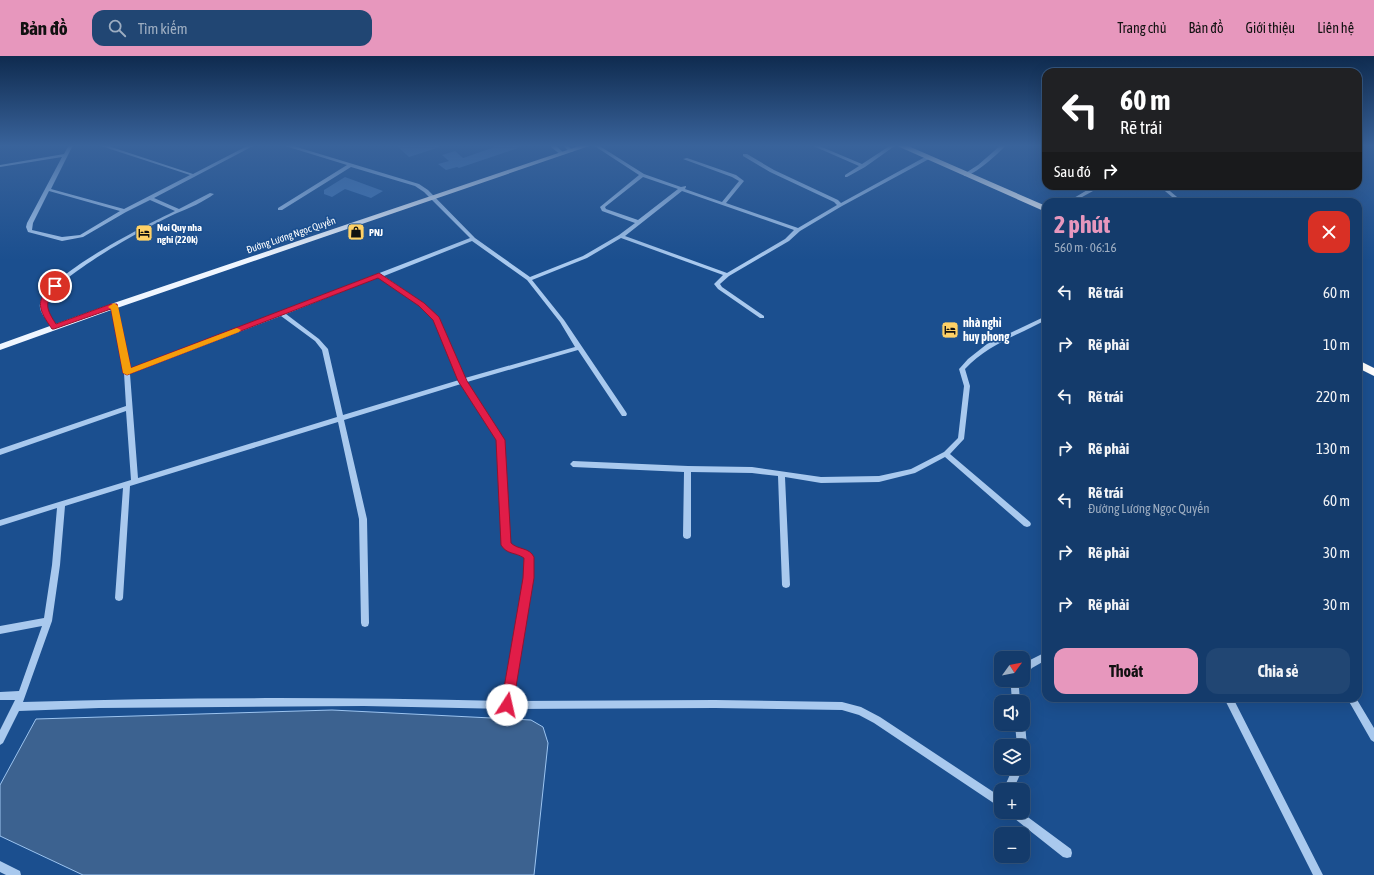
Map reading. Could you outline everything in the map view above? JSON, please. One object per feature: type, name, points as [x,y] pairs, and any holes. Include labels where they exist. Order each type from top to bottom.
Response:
[{"type":"highway","points":[[987,183],[1042,207]]},
{"type":"highway","points":[[1362,366],[1374,372]]},
{"type":"main road","name":"Đường Lương Ngọc Quyến","points":[[0,347],[114,306],[474,183]]},
{"type":"street","points":[[49,183],[29,227],[30,231],[62,239],[81,236],[124,211],[178,183]]},
{"type":"street","points":[[280,209],[322,183]]},
{"type":"street","points":[[411,183],[426,191],[473,239],[529,279],[562,321],[624,414]]},
{"type":"street","points":[[630,183],[602,206],[604,210],[638,222]]},
{"type":"street","points":[[670,183],[723,204],[798,230]]},
{"type":"street","points":[[723,204],[740,183]]},
{"type":"street","points":[[798,183],[836,201],[840,205]]},
{"type":"street","points":[[762,317],[720,288],[717,284],[726,275],[787,240],[798,230],[880,183]]},
{"type":"street","points":[[529,279],[585,257],[621,236],[684,188]]},
{"type":"street","points":[[46,189],[124,211]]},
{"type":"street","points":[[1076,198],[1091,190]]},
{"type":"street","points":[[1166,190],[1176,198]]},
{"type":"street","points":[[54,327],[45,313],[43,302],[49,292],[62,279],[89,260],[212,194]]},
{"type":"street","points":[[150,198],[180,210]]},
{"type":"street","points":[[621,236],[726,275]]},
{"type":"street","points":[[127,373],[473,239]]},
{"type":"street","points":[[379,275],[421,304],[437,319],[463,381],[500,440],[506,545],[510,549],[524,552],[529,557],[529,578],[507,705]]},
{"type":"street","points":[[114,306],[127,373],[130,407],[131,483],[119,598]]},
{"type":"street","points":[[280,313],[317,340],[325,349],[363,519],[366,623]]},
{"type":"street","points":[[573,464],[752,470],[821,480],[879,479],[912,471],[946,454],[961,439],[967,386],[962,369],[968,360],[994,344],[1042,320]]},
{"type":"street","points":[[0,524],[463,381],[579,348]]},
{"type":"street","points":[[0,452],[130,407]]},
{"type":"street","points":[[946,454],[1028,524]]},
{"type":"street","points":[[687,536],[688,469]]},
{"type":"street","points":[[781,474],[786,585]]},
{"type":"street","points":[[0,740],[22,695],[48,621],[56,565],[61,505]]},
{"type":"street","points":[[0,630],[48,621]]},
{"type":"street","points":[[1030,664],[1042,658]]},
{"type":"street","points":[[0,696],[22,695]]},
{"type":"street","points":[[16,707],[99,704],[364,702],[507,705],[715,704],[842,706],[861,711],[877,720],[994,798]]},
{"type":"street","points":[[1230,702],[1318,875]]},
{"type":"street","points":[[1353,702],[1374,737]]},
{"type":"street","points":[[1022,819],[1067,853]]},
{"type":"street","points":[[0,866],[16,875]]},
{"type":"water","points":[[332,710],[531,720],[543,727],[548,743],[534,875],[83,875],[0,836],[0,785],[36,719]]},
{"type":"building","points":[[335,183],[362,183],[383,191],[371,198],[345,189],[332,197],[324,194],[324,190]]},
{"type":"slow traffic","points":[[111,307],[114,306],[127,373],[237,330]]},
{"type":"place","name":"PNJ","points":[[356,232]]},
{"type":"place","name":"Noi Quy nha nghi (220k)","points":[[144,233]]},
{"type":"place","name":"nhà nghỉ huy phong","points":[[950,330]]},
{"type":"route","points":[[55,286],[43,302],[45,313],[54,327],[114,306],[127,373],[379,275],[421,304],[437,319],[463,381],[500,440],[503,465],[506,545],[510,549],[524,552],[529,557],[529,578],[522,607],[507,705]]}]
